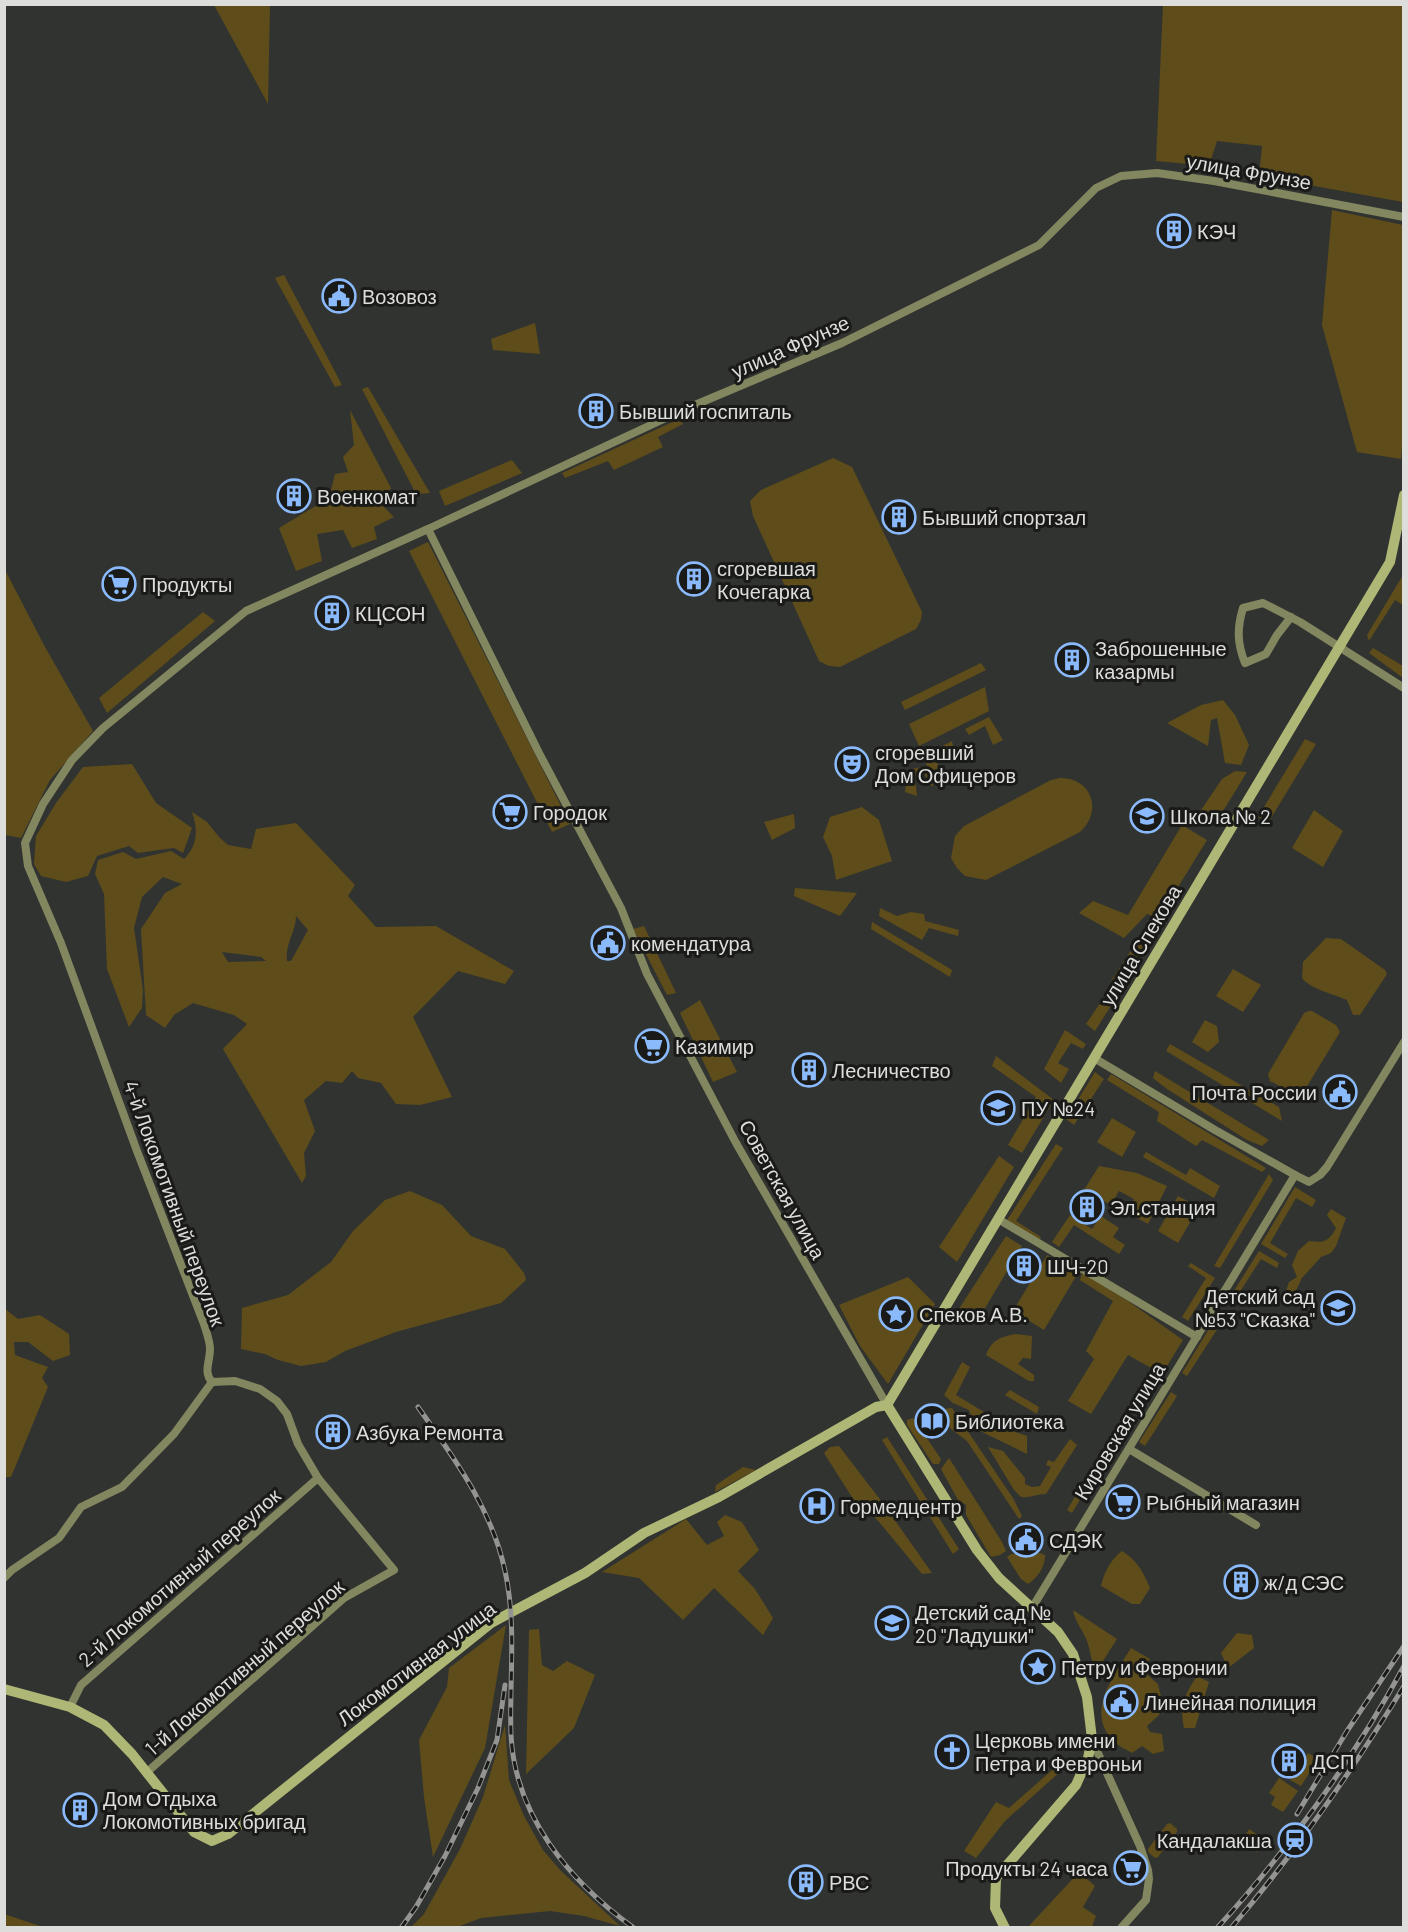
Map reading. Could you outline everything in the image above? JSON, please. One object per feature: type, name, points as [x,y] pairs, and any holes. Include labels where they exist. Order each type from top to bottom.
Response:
[{"type":"main road","name":"улица Спекова","points":[[887,1406],[1390,562],[1404,495]]},
{"type":"main road","name":"Советская улица","points":[[887,1406],[977,1550],[999,1578],[1032,1608]]},
{"type":"main road","name":"Локомотивная улица","points":[[4,1689],[70,1707],[104,1725],[132,1754],[194,1832],[212,1841],[228,1834],[448,1655],[491,1623],[585,1573],[644,1533],[719,1497],[876,1407],[887,1406]]},
{"type":"main road","points":[[1005,1928],[994,1908],[996,1878],[1076,1785],[1088,1758],[1092,1739],[1087,1697],[1073,1654],[1058,1632],[1032,1608]]},
{"type":"street","name":"улица Фрунзе","points":[[25,843],[43,804],[72,760],[103,728],[246,611],[683,411],[842,343],[1039,245],[1096,189],[1121,176],[1157,173],[1214,181],[1404,217]]},
{"type":"street","name":"Советская улица","points":[[428,529],[544,761],[621,908],[647,974],[736,1143],[887,1406]]},
{"type":"street","points":[[1291,617],[1266,654],[1245,663],[1239,649],[1237,626],[1243,608],[1263,603],[1291,617],[1404,688]]},
{"type":"street","name":"4-й Локомотивный переулок","points":[[25,843],[28,866],[61,943],[137,1151],[204,1324],[210,1346],[207,1377],[212,1382]]},
{"type":"street","points":[[1094,1058],[1215,1130],[1309,1182],[1327,1167],[1404,1042]]},
{"type":"street","name":"Кировская улица","points":[[1032,1608],[1295,1175]]},
{"type":"street","points":[[998,1219],[1197,1337]]},
{"type":"street","points":[[4,1578],[12,1570],[60,1539],[81,1507],[122,1486],[174,1434],[212,1382],[235,1381],[260,1389],[277,1401],[287,1413],[298,1444],[318,1478]]},
{"type":"street","points":[[1129,1449],[1256,1525]]},
{"type":"street","name":"1-й Локомотивный переулок","points":[[146,1773],[344,1599],[394,1570],[318,1478]]},
{"type":"street","name":"2-й Локомотивный переулок","points":[[70,1707],[81,1685],[318,1478]]},
{"type":"street","points":[[1092,1739],[1140,1846],[1148,1870],[1146,1900],[1121,1928]]},
{"type":"shaded area","points":[[214,5],[270,5],[268,104]]},
{"type":"shaded area","points":[[1163,5],[1403,5],[1403,202],[1259,176],[1262,146],[1217,141],[1209,166],[1156,161]]},
{"type":"shaded area","points":[[1332,210],[1403,225],[1404,421],[1401,459],[1357,452],[1322,325]]},
{"type":"shaded area","points":[[284,275],[342,385],[335,387],[275,278]]},
{"type":"shaded area","points":[[535,323],[540,354],[493,350],[491,339]]},
{"type":"shaded area","points":[[368,387],[430,493],[416,494],[362,389]]},
{"type":"shaded area","points":[[350,410],[391,488],[381,504],[394,517],[374,527],[377,539],[352,548],[343,530],[317,534],[322,561],[296,571],[279,528],[329,498],[335,474],[348,472],[343,457],[354,445]]},
{"type":"shaded area","points":[[679,419],[683,424],[658,437],[663,447],[614,470],[608,461],[565,478],[562,473]]},
{"type":"shaded area","points":[[833,458],[852,467],[922,612],[916,629],[840,667],[829,666],[819,661],[753,516],[750,501],[761,490]]},
{"type":"shaded area","points":[[512,460],[522,473],[445,506],[439,491]]},
{"type":"shaded area","points":[[428,542],[570,824],[552,832],[409,551]]},
{"type":"shaded area","points":[[4,568],[45,647],[93,731],[50,780],[21,838],[5,835]]},
{"type":"shaded area","points":[[1403,575],[1403,605],[1395,600],[1369,641],[1367,635]]},
{"type":"shaded area","points":[[203,612],[215,621],[107,713],[99,698]]},
{"type":"shaded area","points":[[1373,648],[1403,666],[1403,678],[1369,653]]},
{"type":"shaded area","points":[[981,663],[986,670],[905,710],[901,702]]},
{"type":"shaded area","points":[[985,687],[989,711],[919,746],[909,724]]},
{"type":"shaded area","points":[[1223,700],[1235,715],[1249,745],[1241,765],[1225,763],[1217,718],[1211,720],[1208,746],[1167,723],[1201,705]]},
{"type":"shaded area","points":[[989,717],[1003,740],[993,745],[985,726],[969,735],[965,729]]},
{"type":"shaded area","points":[[1305,739],[1316,744],[1268,823],[1258,817]]},
{"type":"shaded area","points":[[952,741],[953,746],[940,758],[937,766],[939,783],[931,786],[924,773],[915,777],[917,796],[905,792],[907,770],[927,766],[923,756]]},
{"type":"shaded area","points":[[132,764],[156,803],[192,828],[183,853],[174,848],[138,853],[129,846],[97,856],[88,876],[66,882],[41,876],[34,864],[36,836],[56,803],[83,767]]},
{"type":"shaded area","points":[[1235,771],[1247,772],[1217,821],[1199,813],[1222,779]]},
{"type":"shaded area","points":[[1060,778],[1080,783],[1091,797],[1091,815],[1080,832],[986,880],[965,876],[957,868],[951,858],[955,836],[964,826],[1051,780]]},
{"type":"shaded area","points":[[862,807],[879,820],[892,861],[836,880],[832,856],[823,837],[830,817]]},
{"type":"shaded area","points":[[1314,810],[1343,831],[1323,867],[1292,848]]},
{"type":"shaded area","points":[[192,812],[207,822],[228,845],[251,849],[256,829],[296,823],[355,885],[348,896],[376,927],[436,926],[514,971],[505,984],[458,971],[413,1017],[452,1097],[420,1105],[396,1104],[381,1083],[358,1078],[352,1071],[342,1083],[326,1081],[304,1100],[315,1131],[304,1153],[306,1176],[302,1183],[223,1049],[247,1024],[234,1015],[193,1003],[174,1015],[165,1028],[146,1015],[141,929],[165,893],[182,884],[163,877],[142,897],[134,928],[143,990],[142,1008],[129,1027],[107,969],[104,894],[95,874],[98,860],[123,852],[136,859],[171,851],[184,859],[194,843],[196,831]],"holes":[[[296,916],[308,930],[291,961],[287,961]],[[222,952],[261,957],[266,961],[228,962]]]},
{"type":"shaded area","points":[[794,814],[795,828],[772,840],[764,822]]},
{"type":"shaded area","points":[[1182,825],[1207,840],[1159,918],[1147,914],[1124,938],[1079,913],[1093,901],[1128,915]]},
{"type":"shaded area","points":[[795,888],[857,893],[840,916],[794,896]]},
{"type":"shaded area","points":[[880,908],[897,916],[911,912],[924,914],[925,921],[959,930],[958,936],[929,928],[922,940],[879,916]]},
{"type":"shaded area","points":[[872,922],[952,970],[950,977],[871,929]]},
{"type":"shaded area","points":[[644,926],[676,993],[667,995],[633,929]]},
{"type":"shaded area","points":[[1147,926],[1158,931],[1122,986],[1111,981]]},
{"type":"shaded area","points":[[1326,938],[1341,939],[1385,970],[1387,974],[1360,1015],[1353,1015],[1347,1000],[1316,988],[1302,978],[1303,962]]},
{"type":"shaded area","points":[[1233,969],[1261,985],[1243,1012],[1216,996]]},
{"type":"shaded area","points":[[1105,996],[1114,1001],[1095,1031],[1086,1024]]},
{"type":"shaded area","points":[[700,1000],[737,1072],[713,1082],[680,1013]]},
{"type":"shaded area","points":[[1308,1011],[1336,1025],[1340,1032],[1299,1096],[1270,1081],[1268,1074],[1304,1013]]},
{"type":"shaded area","points":[[1205,1020],[1217,1026],[1219,1042],[1208,1052],[1192,1042]]},
{"type":"shaded area","points":[[1065,1030],[1086,1044],[1083,1049],[1071,1043],[1058,1063],[1069,1069],[1061,1083],[1044,1069]]},
{"type":"shaded area","points":[[1170,1044],[1279,1107],[1282,1121],[1166,1051]]},
{"type":"shaded area","points":[[996,1056],[1054,1100],[1022,1153],[1008,1145],[1036,1097],[992,1066]]},
{"type":"shaded area","points":[[1155,1071],[1269,1140],[1262,1146],[1247,1140],[1167,1089],[1153,1078]]},
{"type":"shaded area","points":[[1095,1072],[1104,1079],[1074,1125],[1066,1119]]},
{"type":"shaded area","points":[[1111,1074],[1266,1168],[1262,1172],[1202,1140],[1196,1146],[1157,1121],[1159,1112],[1107,1080]]},
{"type":"shaded area","points":[[1112,1118],[1136,1132],[1122,1157],[1097,1142]]},
{"type":"shaded area","points":[[1056,1144],[1063,1148],[1016,1221],[1041,1237],[1039,1240],[1007,1220]]},
{"type":"shaded area","points":[[1146,1152],[1186,1175],[1190,1168],[1220,1186],[1214,1198],[1143,1157]]},
{"type":"shaded area","points":[[999,1156],[1014,1167],[957,1262],[939,1247]]},
{"type":"shaded area","points":[[1099,1166],[1137,1173],[1167,1186],[1148,1224],[1127,1212],[1134,1199],[1119,1191],[1111,1205],[1084,1190]]},
{"type":"shaded area","points":[[1269,1174],[1273,1180],[1220,1268],[1214,1266]]},
{"type":"shaded area","points":[[1295,1187],[1316,1200],[1312,1207],[1296,1198],[1270,1243],[1288,1254],[1285,1258],[1261,1244]]},
{"type":"shaded area","points":[[410,1191],[442,1205],[471,1236],[505,1249],[524,1273],[526,1280],[501,1303],[396,1332],[345,1351],[326,1362],[301,1366],[241,1349],[242,1308],[288,1295],[331,1262],[353,1231],[385,1200]]},
{"type":"shaded area","points":[[1178,1196],[1199,1207],[1178,1243],[1158,1231]]},
{"type":"shaded area","points":[[1331,1209],[1346,1218],[1336,1246],[1331,1253],[1321,1257],[1302,1278],[1289,1305],[1283,1301],[1289,1282],[1297,1277],[1292,1265],[1298,1251],[1309,1241],[1318,1242],[1331,1236],[1336,1228],[1327,1215]]},
{"type":"shaded area","points":[[1070,1215],[1092,1229],[1101,1216],[1119,1228],[1113,1237],[1125,1245],[1119,1254],[1074,1225],[1059,1247],[1052,1242]]},
{"type":"shaded area","points":[[1006,1236],[1022,1246],[975,1325],[957,1312]]},
{"type":"shaded area","points":[[1259,1251],[1279,1263],[1277,1268],[1261,1259],[1232,1304],[1227,1302]]},
{"type":"shaded area","points":[[1047,1255],[1078,1273],[1044,1330],[1013,1311]]},
{"type":"shaded area","points":[[1191,1263],[1215,1278],[1188,1321],[1182,1317],[1206,1278],[1188,1266]]},
{"type":"shaded area","points":[[1082,1273],[1128,1301],[1183,1340],[1162,1374],[1128,1355],[1091,1414],[1068,1401],[1094,1359],[1086,1351],[1113,1301],[1080,1280]]},
{"type":"shaded area","points":[[908,1277],[935,1304],[888,1384],[860,1346],[839,1305]]},
{"type":"shaded area","points":[[4,1308],[18,1319],[40,1315],[69,1334],[70,1355],[53,1361],[28,1342],[14,1342],[15,1355],[48,1367],[42,1378],[48,1387],[11,1477],[5,1477]]},
{"type":"shaded area","points":[[1212,1324],[1218,1328],[1187,1376],[1182,1373]]},
{"type":"shaded area","points":[[1016,1334],[1032,1336],[1031,1359],[1023,1358],[1018,1364],[1034,1375],[1034,1381],[1029,1381],[986,1355],[991,1345],[998,1340]]},
{"type":"shaded area","points":[[962,1362],[970,1367],[956,1395],[999,1421],[998,1426],[1027,1436],[1027,1454],[976,1429],[969,1410],[953,1403],[944,1395]]},
{"type":"shaded area","points":[[1010,1390],[1039,1407],[1037,1414],[1005,1395]]},
{"type":"shaded area","points":[[1171,1392],[1177,1396],[1145,1446],[1139,1442]]},
{"type":"shaded area","points":[[952,1408],[1013,1498],[1022,1516],[1019,1519],[967,1441],[951,1429],[943,1417],[944,1409]]},
{"type":"shaded area","points":[[913,1418],[941,1459],[939,1464],[933,1464],[907,1425],[907,1420]]},
{"type":"shaded area","points":[[887,1437],[959,1549],[953,1554],[882,1440]]},
{"type":"shaded area","points":[[1070,1439],[1077,1445],[1046,1494],[1027,1497],[1021,1497],[1014,1490],[988,1447],[1003,1451],[1025,1478],[1025,1484],[1032,1487],[1040,1486],[1051,1467],[1046,1465],[1048,1460],[1054,1462]]},
{"type":"shaded area","points":[[839,1446],[932,1573],[922,1574],[867,1509],[855,1502],[824,1453],[830,1447]]},
{"type":"shaded area","points":[[1100,1455],[1105,1458],[1072,1513],[1067,1510]]},
{"type":"shaded area","points":[[949,1458],[1002,1542],[1006,1551],[1000,1555],[991,1557],[966,1515],[966,1505],[958,1500],[941,1469]]},
{"type":"shaded area","points":[[743,1467],[756,1470],[715,1492],[716,1485]]},
{"type":"shaded area","points":[[725,1515],[742,1522],[759,1550],[738,1571],[755,1589],[773,1618],[763,1635],[714,1588],[683,1620],[639,1578],[602,1572],[686,1519],[707,1545],[724,1536],[717,1522]]},
{"type":"shaded area","points":[[1122,1551],[1139,1567],[1150,1588],[1140,1604],[1132,1604],[1101,1586],[1108,1566]]},
{"type":"shaded area","points":[[1040,1553],[1045,1555],[1042,1567],[1035,1579],[1028,1584],[1021,1579],[1007,1557],[1011,1554]]},
{"type":"shaded area","points":[[1073,1610],[1117,1639],[1101,1664],[1102,1672],[1098,1674],[1092,1662],[1087,1641]]},
{"type":"shaded area","points":[[506,1625],[485,1748],[433,1857],[424,1797],[419,1740],[447,1687],[449,1668]]},
{"type":"shaded area","points":[[539,1629],[542,1665],[553,1671],[567,1661],[595,1675],[574,1728],[526,1774],[529,1630]]},
{"type":"shaded area","points":[[1237,1633],[1252,1635],[1254,1648],[1228,1668],[1221,1653]]},
{"type":"shaded area","points":[[1131,1648],[1150,1659],[1144,1672],[1158,1684],[1162,1701],[1159,1715],[1147,1726],[1150,1732],[1162,1734],[1164,1751],[1153,1754],[1142,1746],[1132,1753],[1119,1746],[1106,1732],[1102,1720],[1105,1695]]},
{"type":"shaded area","points":[[1197,1676],[1209,1682],[1195,1728],[1184,1728],[1182,1713],[1184,1700]]},
{"type":"shaded area","points":[[505,1725],[509,1780],[524,1816],[543,1850],[560,1870],[620,1926],[584,1916],[550,1911],[481,1918],[457,1927],[411,1927],[424,1914],[460,1849],[483,1797]]},
{"type":"shaded area","points":[[1308,1753],[1318,1759],[1301,1786],[1290,1780]]},
{"type":"shaded area","points":[[1060,1763],[1062,1770],[1005,1821],[976,1858],[964,1851],[996,1802],[1009,1808]]},
{"type":"shaded area","points":[[1279,1778],[1298,1791],[1283,1812],[1271,1805],[1275,1797],[1269,1793]]},
{"type":"shaded area","points":[[1170,1823],[1177,1829],[1177,1832],[1155,1858],[1148,1852],[1148,1849]]},
{"type":"shaded area","points":[[1249,1829],[1265,1840],[1257,1852],[1242,1842]]},
{"type":"shaded area","points":[[1079,1872],[1095,1886],[1083,1907],[1096,1916],[1092,1927],[1028,1927]]},
{"type":"shaded area","points":[[4,1914],[43,1927],[5,1927]]},
{"type":"railway","points":[[418,1407],[470,1485],[491,1526],[499,1548],[509,1591],[511,1612],[511,1735],[515,1765],[523,1793],[535,1820],[550,1845],[568,1868],[588,1890],[634,1928]]},
{"type":"railway","points":[[1297,1814],[1347,1731],[1404,1646]]},
{"type":"railway","points":[[1217,1928],[1294,1836],[1342,1768],[1404,1666]]},
{"type":"railway","points":[[401,1928],[416,1907],[445,1856],[478,1788],[497,1740],[505,1685]]},
{"type":"railway","points":[[1231,1928],[1322,1810],[1404,1686]]},
{"type":"place","name":"КЭЧ","points":[[1174,231]]},
{"type":"place","name":"Возовоз","points":[[339,296]]},
{"type":"place","name":"Бывший госпиталь","points":[[596,411]]},
{"type":"place","name":"Военкомат","points":[[294,496]]},
{"type":"place","name":"Бывший спортзал","points":[[899,517]]},
{"type":"place","name":"сгоревшая Кочегарка","points":[[694,579]]},
{"type":"place","name":"Продукты","points":[[119,584]]},
{"type":"place","name":"КЦСОН","points":[[332,613]]},
{"type":"place","name":"Заброшенные казармы","points":[[1072,660]]},
{"type":"place","name":"сгоревший Дом Офицеров","points":[[852,764]]},
{"type":"place","name":"Городок","points":[[510,812]]},
{"type":"place","name":"Школа № 2","points":[[1147,816]]},
{"type":"place","name":"комендатура","points":[[608,943]]},
{"type":"place","name":"Казимир","points":[[652,1046]]},
{"type":"place","name":"Лесничество","points":[[809,1070]]},
{"type":"place","name":"Почта России","points":[[1340,1092]]},
{"type":"place","name":"ПУ №24","points":[[998,1108]]},
{"type":"place","name":"Эл.станция","points":[[1087,1207]]},
{"type":"place","name":"ШЧ-20","points":[[1024,1266]]},
{"type":"place","name":"Детский сад №53 \"Сказка\"","points":[[1338,1308]]},
{"type":"place","name":"Спеков А.В.","points":[[896,1314]]},
{"type":"place","name":"Библиотека","points":[[932,1421]]},
{"type":"place","name":"Азбука Ремонта","points":[[333,1432]]},
{"type":"place","name":"Рыбный магазин","points":[[1123,1502]]},
{"type":"place","name":"Гормедцентр","points":[[817,1506]]},
{"type":"place","name":"СДЭК","points":[[1026,1540]]},
{"type":"place","name":"ж/д СЭС","points":[[1241,1582]]},
{"type":"place","name":"Детский сад № 20 \"Ладушки\"","points":[[892,1623]]},
{"type":"place","name":"Петру и Февронии","points":[[1038,1667]]},
{"type":"place","name":"Линейная полиция","points":[[1121,1702]]},
{"type":"place","name":"Церковь имени Петра и Февроньи","points":[[952,1752]]},
{"type":"place","name":"ДСП","points":[[1289,1761]]},
{"type":"place","name":"Дом Отдыха Локомотивных бригад","points":[[80,1810]]},
{"type":"place","name":"Кандалакша","points":[[1295,1840]]},
{"type":"place","name":"Продукты 24 часа","points":[[1131,1868]]},
{"type":"place","name":"РВС","points":[[806,1882]]}]
